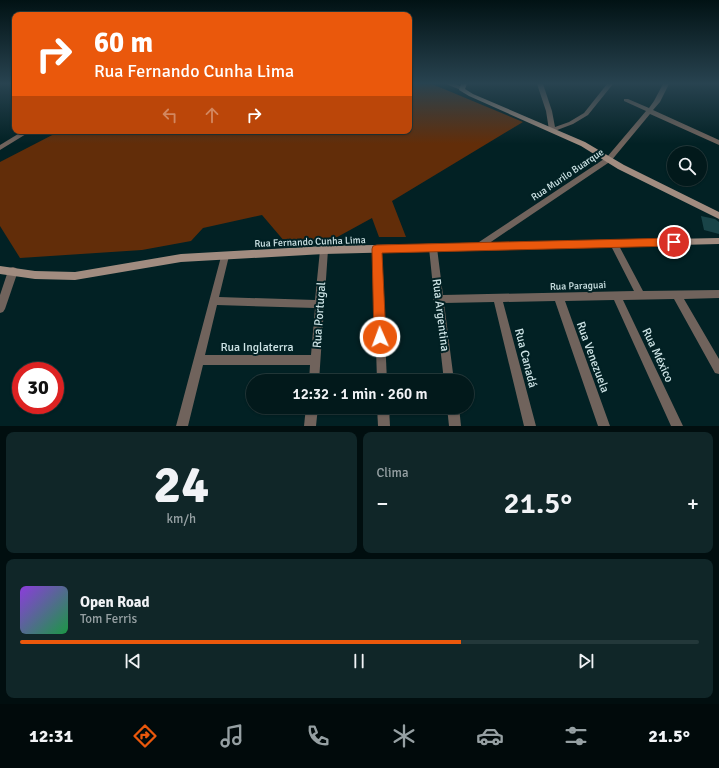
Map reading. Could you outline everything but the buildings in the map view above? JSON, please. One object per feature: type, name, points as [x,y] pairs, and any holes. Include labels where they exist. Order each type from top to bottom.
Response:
[{"type":"street","points":[[490,104],[583,144],[609,160],[719,216]]},
{"type":"street","points":[[547,104],[552,130]]},
{"type":"street","points":[[552,130],[571,123],[586,114],[594,104]]},
{"type":"street","points":[[634,104],[719,142]]},
{"type":"street","name":"Rua Murilo Buarque","points":[[479,246],[609,160],[656,104]]},
{"type":"street","points":[[0,148],[23,134]]},
{"type":"street","name":"Rua Fernando Cunha Lima","points":[[0,270],[35,275],[75,276],[182,258],[324,250],[719,241]]},
{"type":"street","points":[[614,244],[640,294]]},
{"type":"street","name":"Rua Argentina","points":[[433,248],[448,374]]},
{"type":"street","points":[[377,249],[382,374]]},
{"type":"street","name":"Rua Portugal","points":[[315,374],[324,250]]},
{"type":"street","points":[[182,426],[225,256]]},
{"type":"street","points":[[0,309],[13,271]]},
{"type":"street","name":"Rua Paraguai","points":[[438,299],[640,294],[719,294]]},
{"type":"street","points":[[676,294],[719,369]]},
{"type":"street","name":"Rua México","points":[[616,295],[677,426]]},
{"type":"street","name":"Rua Venezuela","points":[[558,296],[604,426]]},
{"type":"street","name":"Rua Canadá","points":[[497,297],[530,426]]},
{"type":"street","points":[[214,301],[320,304]]},
{"type":"street","name":"Rua Inglaterra","points":[[199,360],[316,360]]},
{"type":"street","points":[[310,426],[311,414]]},
{"type":"street","points":[[383,414],[384,426]]},
{"type":"street","points":[[454,414],[455,426]]},
{"type":"shaded area","points":[[412,104],[480,104],[523,122],[392,201],[406,237],[379,237],[372,218],[330,241],[285,242],[262,215],[203,228],[191,241],[142,250],[20,258],[0,226],[0,162],[54,134],[412,134]]},
{"type":"route","points":[[380,337],[377,249],[674,242]]}]
